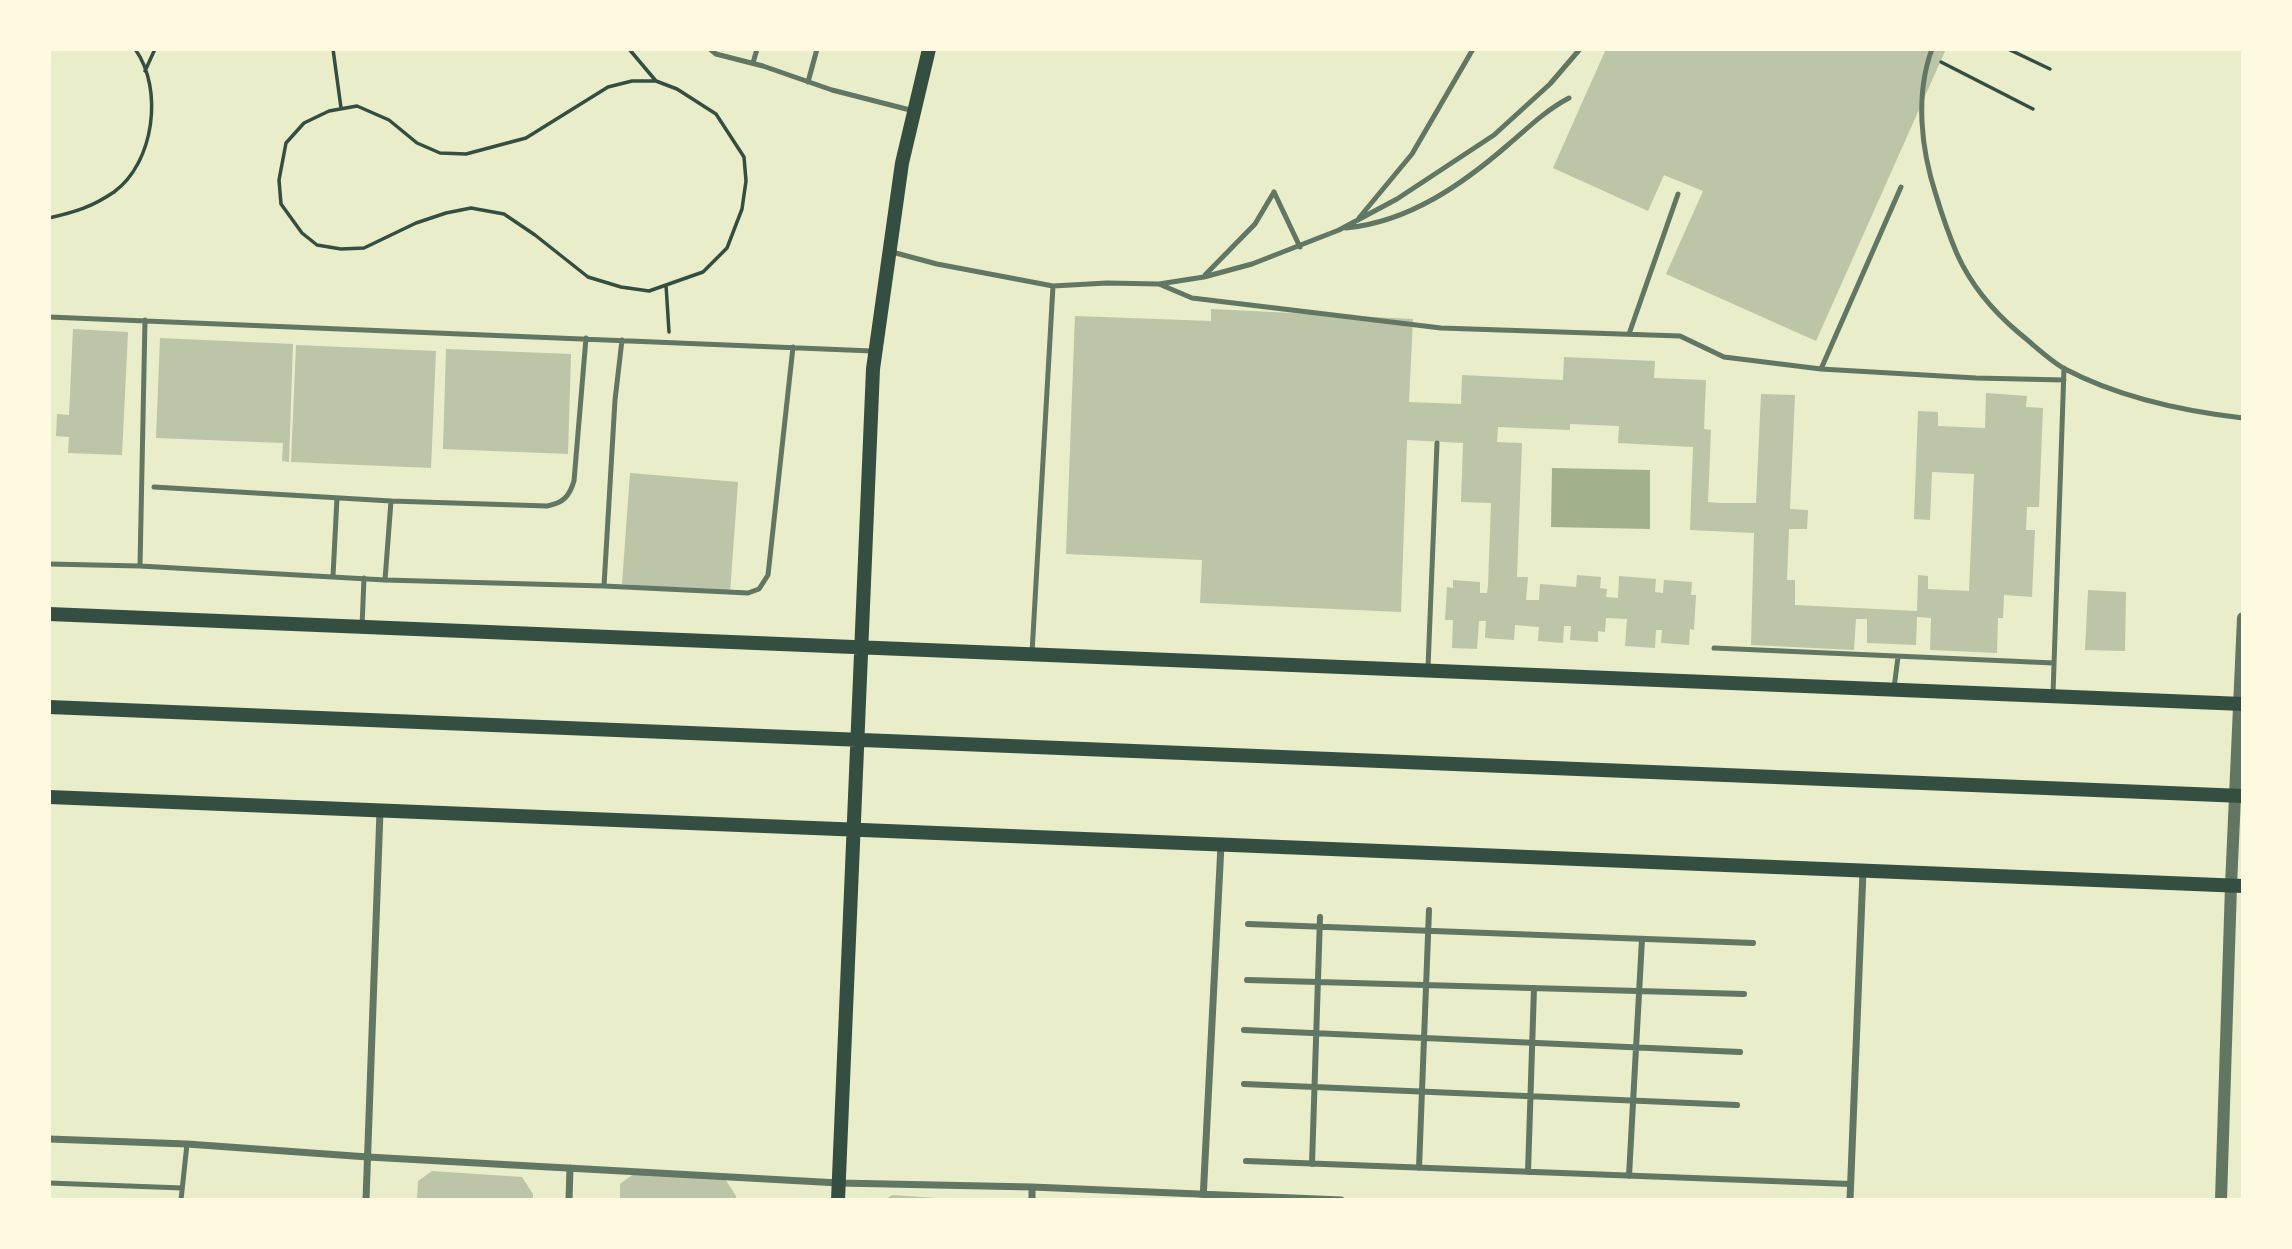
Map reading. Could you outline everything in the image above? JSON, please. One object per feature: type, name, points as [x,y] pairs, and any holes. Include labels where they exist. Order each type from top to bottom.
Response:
[{"type":"main road","points":[[838,1200],[860,647],[876,351],[902,163],[929,49]]},
{"type":"main road","points":[[49,614],[2241,704]]},
{"type":"main road","points":[[49,706],[2239,796]]},
{"type":"main road","points":[[49,797],[2237,886]]},
{"type":"street","points":[[2221,1200],[2237,886],[2243,618]]},
{"type":"street","points":[[366,1200],[380,810]]},
{"type":"street","points":[[1203,1197],[1221,845]]},
{"type":"street","points":[[1850,1200],[1863,871]]},
{"type":"street","points":[[1419,1168],[1429,910]]},
{"type":"street","points":[[1312,1164],[1320,917]]},
{"type":"street","points":[[1248,924],[1753,943]]},
{"type":"street","points":[[1629,1176],[1642,939]]},
{"type":"street","points":[[1247,980],[1744,994]]},
{"type":"street","points":[[1528,1172],[1534,988]]},
{"type":"street","points":[[1244,1030],[1740,1052]]},
{"type":"street","points":[[1244,1084],[1737,1105]]},
{"type":"street","points":[[49,1139],[187,1144],[368,1157],[839,1183],[1032,1186],[1203,1197],[1341,1200]]},
{"type":"street","points":[[1246,1161],[1850,1185]]},
{"type":"street","points":[[569,1200],[570,1168]]},
{"type":"street","points":[[1032,1186],[1032,1200]]},
{"type":"lane","points":[[710,49],[716,54],[753,63],[808,82],[914,111]]},
{"type":"lane","points":[[753,63],[757,49]]},
{"type":"lane","points":[[808,82],[817,49]]},
{"type":"lane","points":[[1357,220],[1412,154],[1473,49]]},
{"type":"lane","points":[[890,251],[937,264],[1053,286],[1159,284],[1204,277],[1252,264],[1343,228],[1397,199],[1494,135],[1550,85],[1580,49]]},
{"type":"lane","points":[[1932,49],[1924,82],[1922,131],[1929,172],[1958,256],[1979,292],[2007,322],[2064,368],[2155,403],[2243,418]]},
{"type":"lane","points":[[1343,228],[1364,226],[1411,211],[1452,189],[1546,111],[1569,98]]},
{"type":"lane","points":[[1821,369],[1901,187]]},
{"type":"lane","points":[[1204,277],[1255,224],[1274,192],[1300,247]]},
{"type":"lane","points":[[1629,334],[1678,194]]},
{"type":"lane","points":[[1159,284],[1192,298],[1441,328],[1680,336],[1724,357],[1821,369],[2063,380]]},
{"type":"lane","points":[[1032,654],[1053,286]]},
{"type":"lane","points":[[49,317],[876,351]]},
{"type":"lane","points":[[140,566],[145,320]]},
{"type":"lane","points":[[154,487],[390,501],[547,506],[560,503],[570,494],[574,481],[586,338]]},
{"type":"lane","points":[[604,586],[615,400],[622,340]]},
{"type":"lane","points":[[49,564],[748,593],[759,589],[768,575],[771,563],[793,347]]},
{"type":"lane","points":[[2053,696],[2064,368]]},
{"type":"lane","points":[[1428,671],[1437,443]]},
{"type":"lane","points":[[333,576],[337,498]]},
{"type":"lane","points":[[385,580],[390,501]]},
{"type":"lane","points":[[362,627],[364,578]]},
{"type":"lane","points":[[1714,648],[2054,663]]},
{"type":"lane","points":[[1894,690],[1898,657]]},
{"type":"lane","points":[[181,1200],[187,1144]]},
{"type":"lane","points":[[49,1183],[182,1188]]},
{"type":"path","points":[[49,218],[85,210],[117,190],[140,160],[152,125],[151,87],[135,49]]},
{"type":"path","points":[[145,71],[155,49]]},
{"type":"path","points":[[333,49],[341,108]]},
{"type":"path","points":[[629,49],[656,81]]},
{"type":"path","points":[[2008,49],[2050,69]]},
{"type":"path","points":[[1940,62],[2033,109]]},
{"type":"path","points":[[632,81],[656,81],[677,89],[716,114],[744,157],[746,181],[742,209],[727,248],[703,272],[649,291],[621,287],[588,277],[504,214],[471,208],[416,223],[364,248],[341,249],[317,245],[302,233],[281,204],[279,180],[286,143],[304,123],[341,108],[357,106],[389,120],[417,144],[440,153],[466,154],[526,138],[608,87],[632,81]]},
{"type":"path","points":[[666,285],[670,340]]},
{"type":"shaded area","points":[[1552,468],[1650,470],[1650,529],[1551,527]]},
{"type":"building","points":[[1606,49],[1946,49],[1816,341],[1666,274],[1703,191],[1664,175],[1648,211],[1553,168]]},
{"type":"building","points":[[1211,309],[1413,319],[1409,402],[1461,404],[1462,375],[1563,380],[1564,357],[1655,361],[1654,378],[1706,380],[1704,429],[1711,430],[1708,502],[1756,503],[1761,394],[1795,395],[1790,509],[1808,510],[1807,529],[1789,529],[1787,580],[1795,580],[1795,605],[1917,611],[1918,575],[1928,576],[1928,589],[1969,591],[1974,474],[1932,472],[1930,520],[1914,519],[1918,411],[1938,412],[1938,426],[1985,428],[1986,393],[2027,396],[2026,407],[2043,408],[2039,507],[2027,507],[2026,530],[2035,530],[2032,597],[2004,595],[2003,618],[1998,618],[1997,653],[1930,650],[1931,618],[1917,617],[1916,645],[1867,643],[1867,619],[1856,619],[1854,650],[1751,645],[1754,533],[1690,530],[1693,447],[1618,443],[1619,426],[1570,424],[1570,430],[1498,427],[1497,442],[1522,443],[1517,577],[1528,577],[1526,600],[1539,600],[1540,584],[1576,587],[1577,575],[1601,577],[1600,588],[1607,589],[1606,597],[1618,598],[1619,576],[1656,579],[1655,592],[1663,593],[1664,580],[1692,582],[1691,595],[1696,595],[1694,630],[1690,629],[1689,645],[1661,643],[1662,630],[1656,630],[1655,648],[1625,646],[1627,619],[1606,618],[1605,632],[1598,631],[1598,642],[1570,640],[1571,626],[1564,626],[1563,643],[1538,641],[1539,627],[1515,625],[1514,640],[1485,638],[1486,621],[1479,621],[1477,649],[1452,648],[1453,620],[1445,620],[1447,587],[1453,588],[1453,580],[1480,582],[1480,593],[1487,593],[1488,586],[1491,503],[1461,502],[1463,443],[1407,440],[1401,612],[1200,603],[1202,560],[1066,554],[1075,316],[1211,321]]},
{"type":"building","points":[[73,329],[128,332],[122,455],[68,453],[69,437],[56,436],[57,414],[69,415]]},
{"type":"building","points":[[160,338],[293,344],[289,462],[282,461],[283,443],[156,438]]},
{"type":"building","points":[[296,345],[436,351],[431,468],[291,462]]},
{"type":"building","points":[[446,349],[571,354],[568,454],[443,449]]},
{"type":"building","points":[[630,473],[738,482],[730,593],[622,584]]},
{"type":"building","points":[[2088,590],[2126,592],[2125,651],[2085,650]]},
{"type":"building","points":[[432,1171],[522,1177],[533,1194],[533,1200],[417,1200],[418,1181]]},
{"type":"building","points":[[635,1173],[725,1179],[736,1200],[620,1200],[620,1184]]},
{"type":"building","points":[[892,1195],[937,1198],[937,1200],[885,1200]]}]
